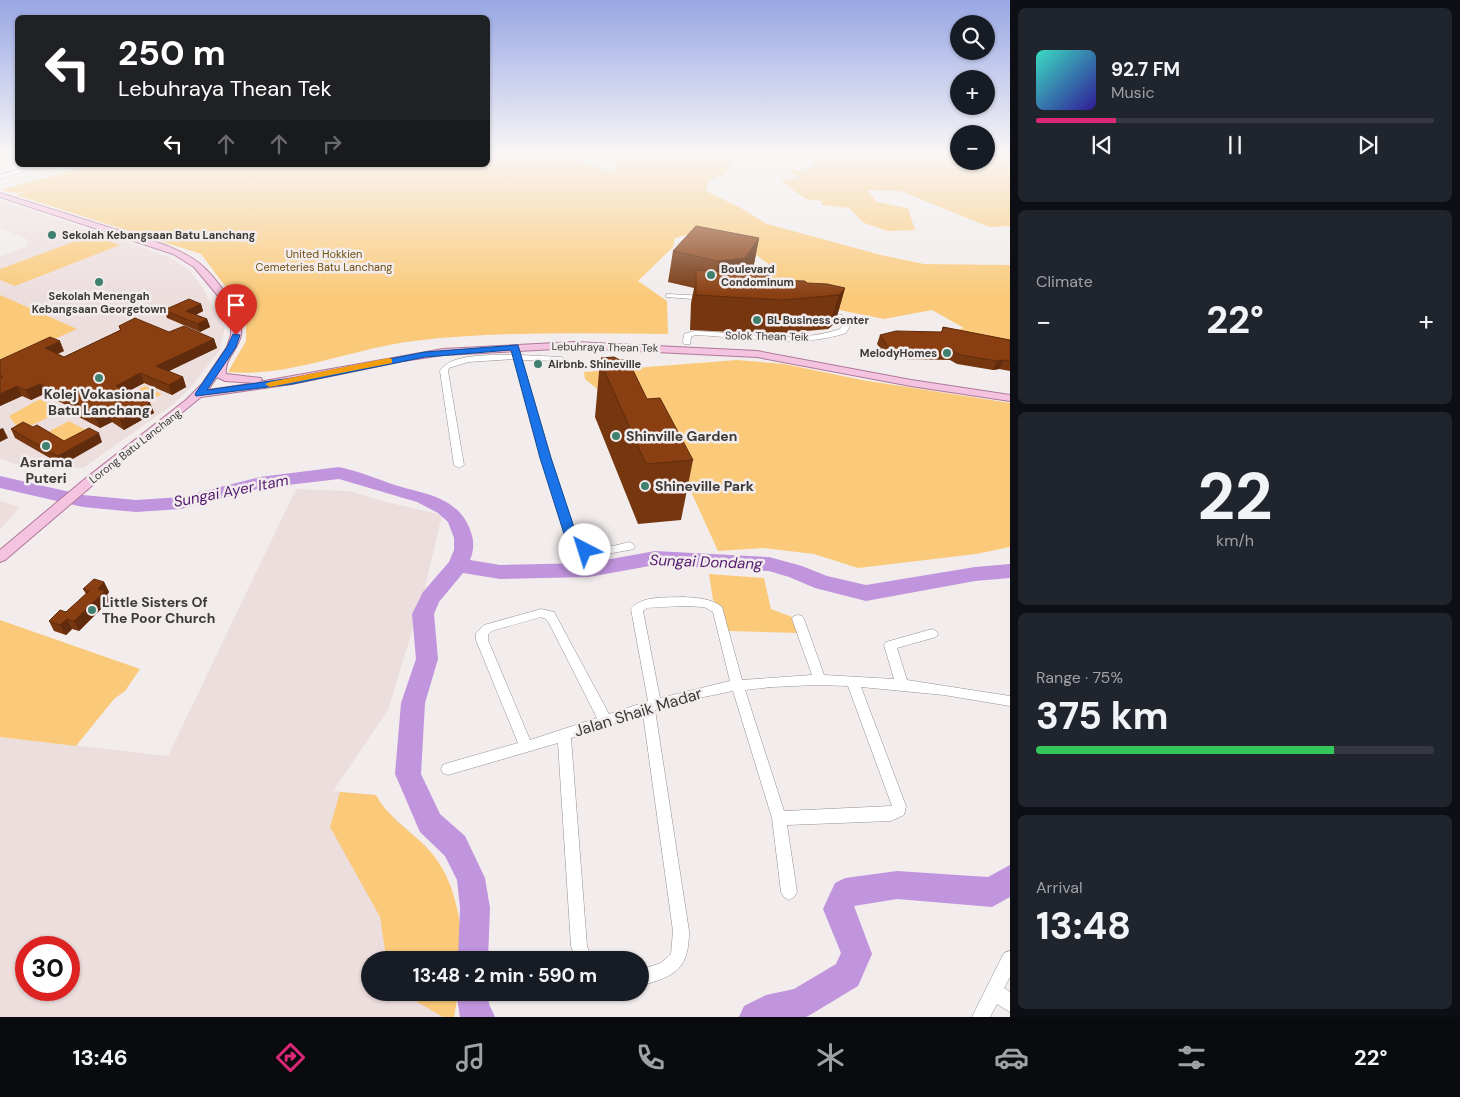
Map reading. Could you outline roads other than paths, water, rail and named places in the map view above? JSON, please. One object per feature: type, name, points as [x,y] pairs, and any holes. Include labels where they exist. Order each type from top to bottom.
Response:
[{"type":"main road","name":"Lorong Batu Lanchang","points":[[0,557],[202,390],[232,347],[236,335],[236,323],[228,303],[204,271],[182,255],[17,200]]},
{"type":"main road","name":"Lebuhraya Thean Tek","points":[[202,390],[324,368],[404,351],[447,345],[504,341],[588,339],[687,342],[768,349],[1008,396]]},
{"type":"main road","points":[[633,347],[681,346],[687,342],[698,346],[739,352]]},
{"type":"main road","name":"Lebuhraya Thean Tek","points":[[202,390],[292,381],[425,354],[516,352],[575,345],[739,352],[777,356],[903,382],[1008,396]]},
{"type":"main road","points":[[220,365],[221,375],[225,378],[258,380]]},
{"type":"street","points":[[668,296],[712,298]]},
{"type":"street","name":"Solok Thean Teik","points":[[687,342],[687,336],[694,333],[782,338],[832,335],[846,328],[845,323],[839,317],[817,312]]},
{"type":"street","points":[[516,352],[546,458],[572,540],[577,546],[595,552],[630,546]]},
{"type":"street","points":[[459,465],[444,371],[446,367],[450,363],[457,361],[516,352],[562,359]]},
{"type":"street","points":[[649,976],[662,972],[672,965],[678,959],[682,950],[651,705],[636,613],[644,604],[704,602],[715,606],[718,610],[737,686],[779,818],[789,892]]},
{"type":"street","points":[[526,746],[482,640],[482,633],[488,628],[541,613],[550,615],[605,720]]},
{"type":"street","points":[[798,619],[820,681]]},
{"type":"street","points":[[903,686],[890,645],[932,634]]},
{"type":"street","name":"Jalan Shaik Madar","points":[[448,769],[564,735],[651,705],[737,686],[771,681],[853,682],[903,686],[1010,701]]},
{"type":"street","points":[[779,818],[891,814],[898,810],[899,806],[853,682]]},
{"type":"street","points":[[564,735],[581,951]]},
{"type":"street","points":[[980,1017],[1010,959]]},
{"type":"street","points":[[994,991],[1010,1003]]},
{"type":"waterway","name":"Sungai Ayer Itam","points":[[0,482],[83,501],[136,506],[181,503],[260,483],[339,473],[362,478],[392,490],[423,498],[445,509],[456,519],[464,538],[464,550],[458,565]]},
{"type":"waterway","name":"Sungai Dondang","points":[[458,565],[500,572],[589,570],[655,558],[769,564],[795,571],[822,583],[866,593],[975,574],[1010,571]]},
{"type":"waterway","name":"Sungai Ayer Itam","points":[[458,565],[430,598],[423,614],[427,659],[413,703],[408,774],[430,823],[455,846],[471,878],[475,908],[473,951]]},
{"type":"waterway","name":"Sungai Ayer Itam","points":[[755,1017],[766,1011],[799,1004],[847,975],[857,954],[838,909],[845,893],[897,885],[992,892],[1010,879]]},
{"type":"waterway","name":"Sungai Ayer Itam","points":[[473,1001],[474,1011],[479,1017]]},
{"type":"place","name":"Sekolah Kebangsaan Batu Lanchang","points":[[52,235]]},
{"type":"place","name":"Boulevard Condominum","points":[[711,275]]},
{"type":"place","name":"Sekolah Menengah Kebangsaan Georgetown","points":[[99,282]]},
{"type":"place","name":"BL Business center","points":[[757,320]]},
{"type":"place","name":"MelodyHomes","points":[[947,353]]},
{"type":"place","name":"Airbnb. Shineville","points":[[538,364]]},
{"type":"place","name":"Kolej Vokasional Batu Lanchang","points":[[99,378]]},
{"type":"place","name":"Shinville Garden","points":[[616,436]]},
{"type":"place","name":"Asrama Puteri","points":[[46,446]]},
{"type":"place","name":"Shineville Park","points":[[645,486]]},
{"type":"place","name":"Little Sisters Of The Poor Church","points":[[92,610]]},
{"type":"park label","name":"United Hokkien Cemeteries Batu Lanchang","points":[[324,260]]}]
